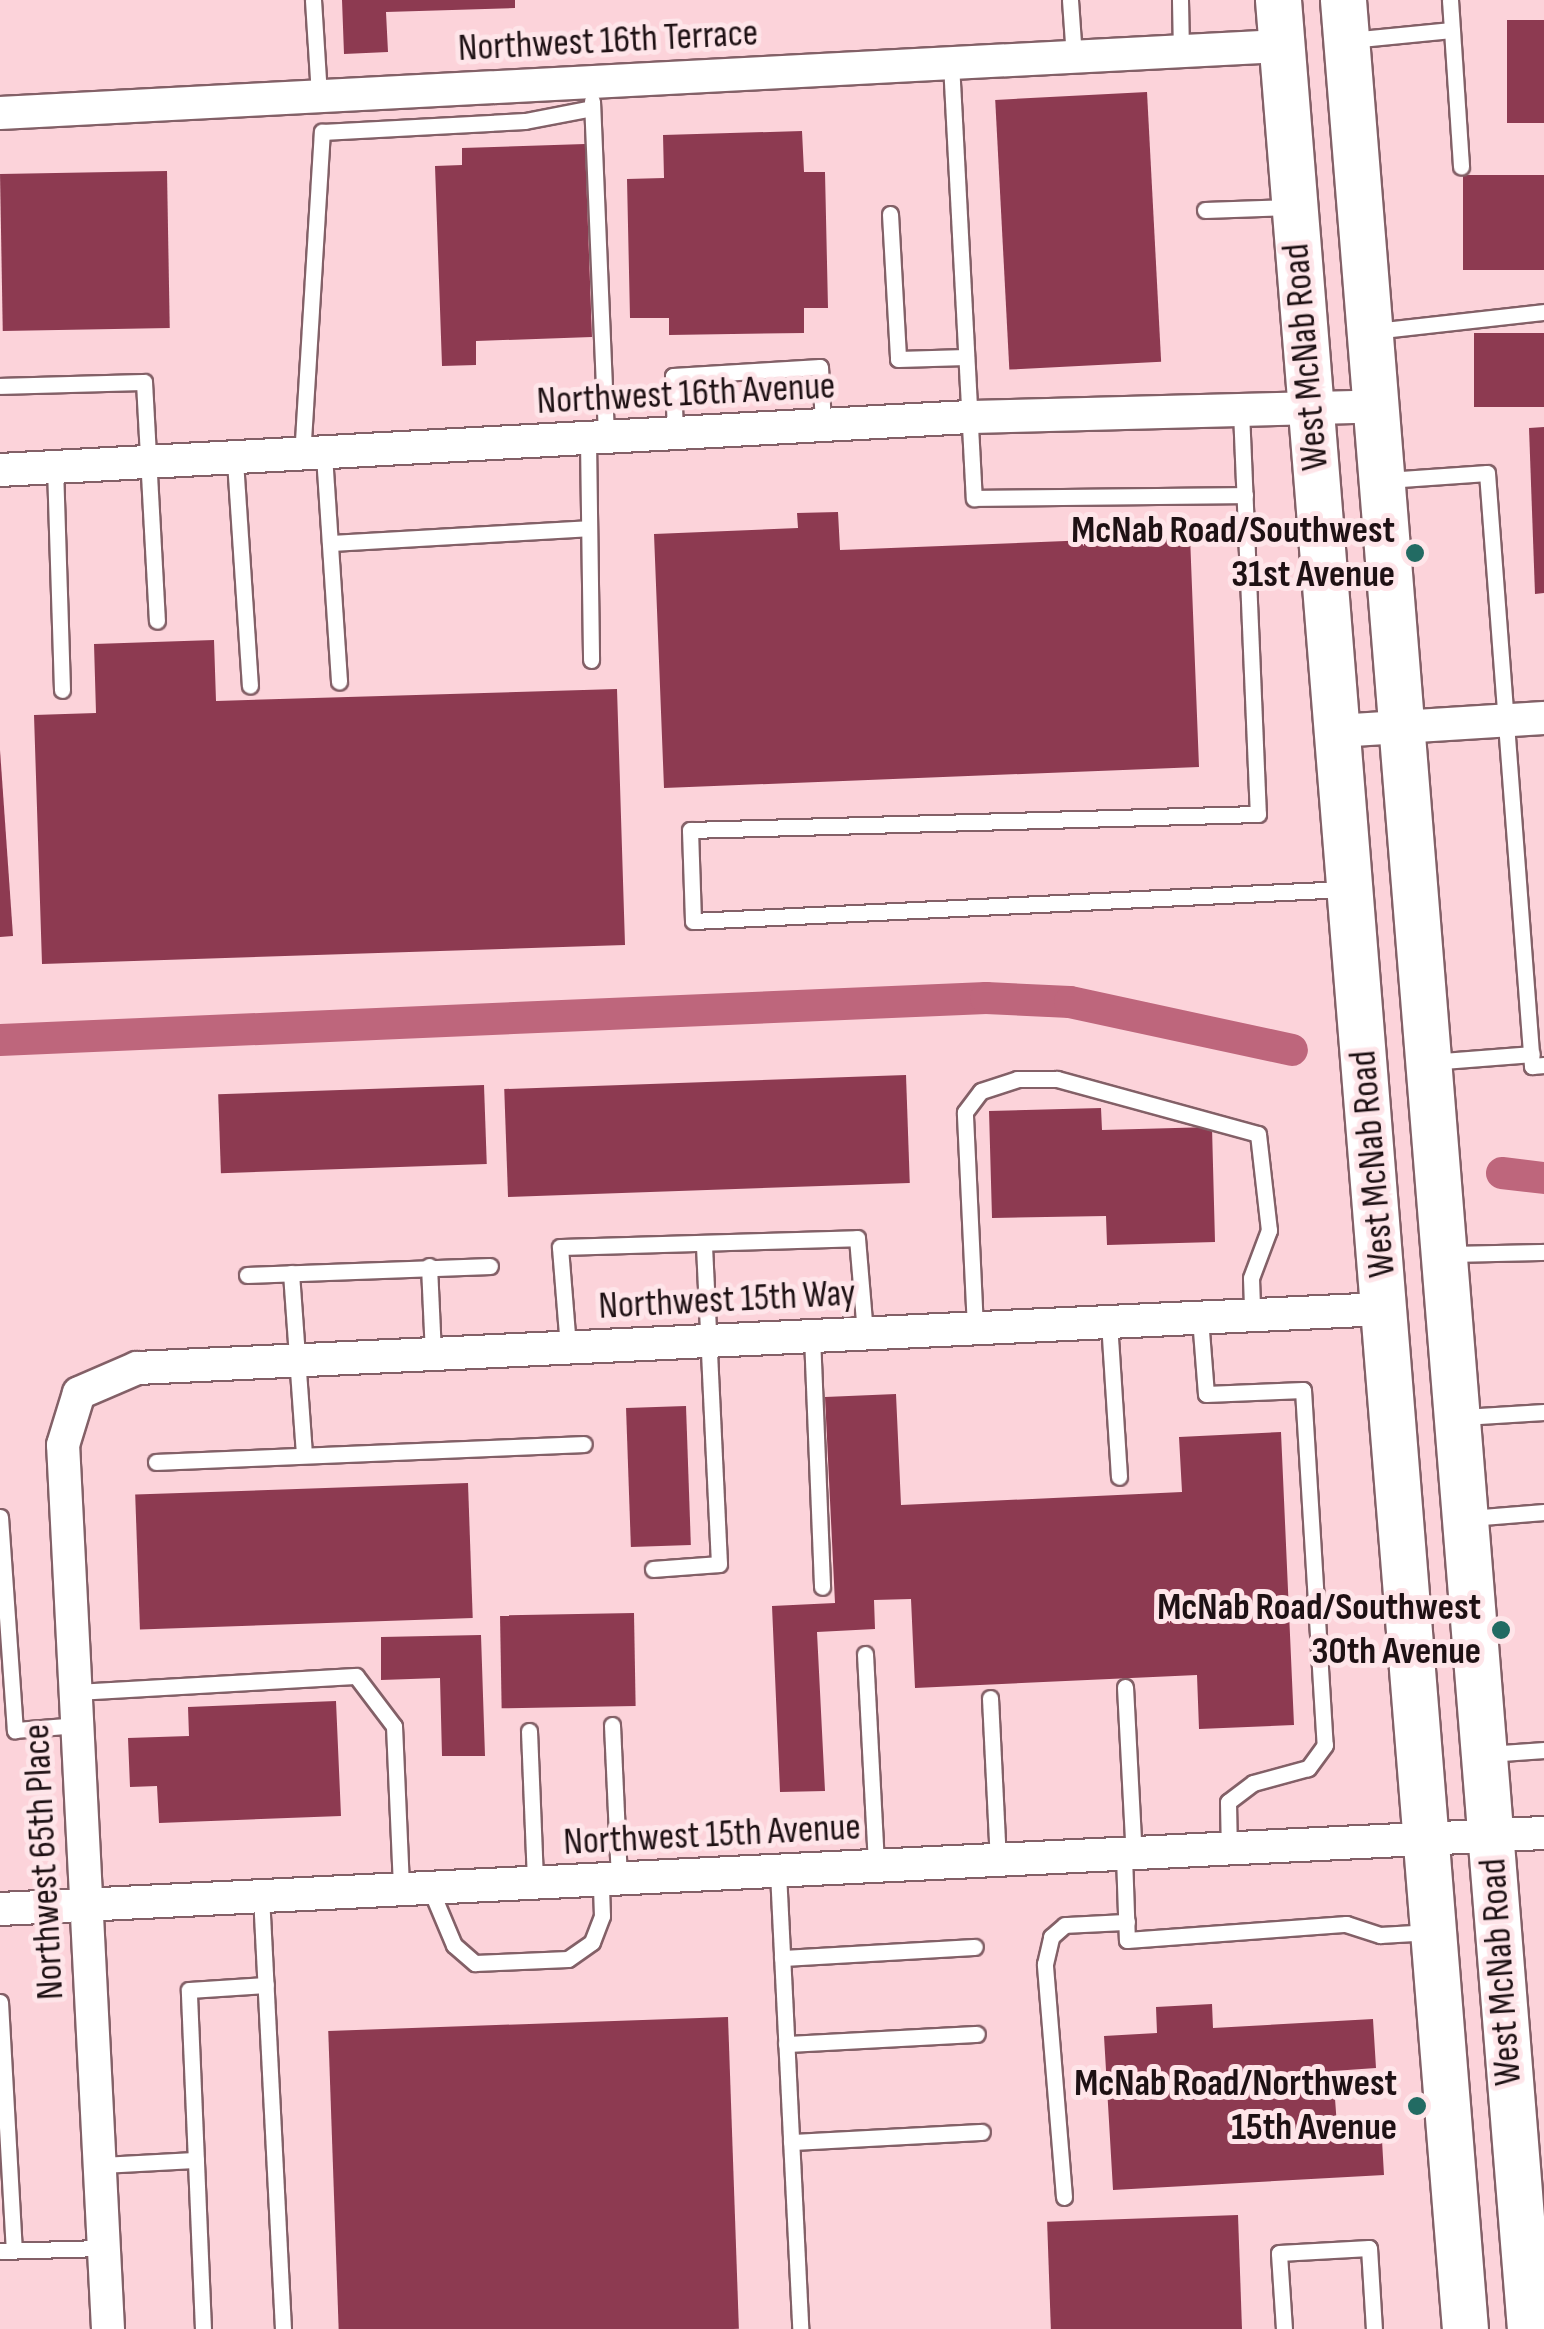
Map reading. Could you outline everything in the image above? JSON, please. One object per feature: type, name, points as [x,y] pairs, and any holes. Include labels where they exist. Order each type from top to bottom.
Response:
[{"type":"main road","name":"West McNab Road","points":[[1278,0],[1465,2329]]},
{"type":"main road","name":"West McNab Road","points":[[1345,20],[1484,1754],[1535,2278],[1530,2329]]},
{"type":"street","name":"Northwest 16th Terrace","points":[[0,113],[319,96],[592,95],[951,63],[1280,46]]},
{"type":"street","name":"Northwest 16th Avenue","points":[[0,470],[313,456],[969,417],[1376,406]]},
{"type":"street","points":[[1337,730],[1544,718]]},
{"type":"street","name":"Northwest 15th Way","points":[[79,1393],[137,1368],[1384,1309]]},
{"type":"street","name":"Northwest 65th Place","points":[[79,1393],[63,1445],[108,2329]]},
{"type":"street","name":"Northwest 15th Avenue","points":[[0,1909],[1230,1852],[1544,1833]]},
{"type":"lane","points":[[313,0],[319,96]]},
{"type":"lane","points":[[1070,0],[1074,56]]},
{"type":"lane","points":[[1180,0],[1181,51]]},
{"type":"lane","points":[[1450,0],[1461,167]]},
{"type":"lane","points":[[1345,20],[1452,30]]},
{"type":"lane","points":[[951,63],[974,498],[1245,495]]},
{"type":"lane","points":[[339,682],[330,543],[313,456],[322,132],[525,121],[592,95],[597,439],[589,528],[591,660]]},
{"type":"lane","points":[[1205,210],[1294,206]]},
{"type":"lane","points":[[890,214],[898,359],[966,357]]},
{"type":"lane","points":[[1370,332],[1544,312]]},
{"type":"lane","points":[[675,434],[673,376],[820,367],[823,426]]},
{"type":"lane","points":[[0,386],[144,382],[152,464],[148,508],[157,621]]},
{"type":"lane","points":[[1242,411],[1258,814],[690,830],[693,921],[1350,889]]},
{"type":"lane","points":[[235,460],[250,686]]},
{"type":"lane","points":[[55,467],[62,690]]},
{"type":"lane","points":[[1383,480],[1487,473],[1538,1060],[1430,1062]]},
{"type":"lane","points":[[330,543],[589,528]]},
{"type":"lane","points":[[975,1328],[965,1112],[982,1091],[1017,1079],[1056,1080],[1258,1134],[1270,1230],[1251,1278],[1252,1316]]},
{"type":"lane","points":[[568,1348],[560,1248],[857,1238],[864,1334]]},
{"type":"lane","points":[[653,1569],[720,1564],[704,1243]]},
{"type":"lane","points":[[1446,1254],[1544,1252]]},
{"type":"lane","points":[[429,1266],[433,1354]]},
{"type":"lane","points":[[247,1275],[490,1266]]},
{"type":"lane","points":[[291,1273],[304,1455]]},
{"type":"lane","points":[[1200,1318],[1206,1394],[1303,1390],[1325,1745],[1308,1768],[1253,1783],[1228,1802],[1230,1852]]},
{"type":"lane","points":[[1109,1322],[1118,1477]]},
{"type":"lane","points":[[812,1336],[822,1587]]},
{"type":"lane","points":[[1459,1418],[1544,1412]]},
{"type":"lane","points":[[156,1462],[584,1444]]},
{"type":"lane","points":[[1466,1518],[1544,1512]]},
{"type":"lane","points":[[0,1517],[6,1670],[15,1730]]},
{"type":"lane","points":[[865,1654],[876,1867]]},
{"type":"lane","points":[[0,1742],[15,1730],[76,1708],[356,1676],[394,1726],[415,1888],[454,1946],[476,1963],[568,1960],[592,1942],[610,1880],[612,1725]]},
{"type":"lane","points":[[1125,1687],[1127,1940],[1346,1924],[1380,1935],[1435,1932]]},
{"type":"lane","points":[[990,1698],[998,1862]]},
{"type":"lane","points":[[529,1732],[534,1883]]},
{"type":"lane","points":[[1484,1754],[1544,1750]]},
{"type":"lane","points":[[778,1872],[800,2329]]},
{"type":"lane","points":[[261,1895],[282,2329]]},
{"type":"lane","points":[[1064,2198],[1045,1964],[1051,1937],[1065,1925],[1127,1922]]},
{"type":"lane","points":[[782,1958],[975,1947]]},
{"type":"lane","points":[[203,2329],[189,1990],[266,1986]]},
{"type":"lane","points":[[0,2002],[7,2251],[104,2248]]},
{"type":"lane","points":[[786,2044],[976,2034]]},
{"type":"lane","points":[[791,2142],[982,2132]]},
{"type":"lane","points":[[100,2165],[196,2160]]},
{"type":"lane","points":[[1284,2329],[1279,2253],[1369,2248],[1374,2329]]},
{"type":"building","points":[[342,0],[515,0],[515,8],[386,12],[388,52],[344,54]]},
{"type":"building","points":[[1507,20],[1544,20],[1544,123],[1507,123]]},
{"type":"building","points":[[1147,92],[1161,362],[1009,370],[995,100]]},
{"type":"building","points":[[802,131],[804,172],[825,172],[828,308],[804,308],[804,333],[669,335],[669,318],[630,318],[627,179],[664,178],[663,135]]},
{"type":"building","points":[[585,144],[592,337],[476,341],[476,365],[442,366],[435,166],[462,165],[462,148]]},
{"type":"building","points":[[167,171],[170,328],[3,331],[0,174]]},
{"type":"building","points":[[1463,175],[1544,175],[1544,270],[1463,270]]},
{"type":"building","points":[[1474,333],[1544,333],[1544,407],[1474,407]]},
{"type":"building","points":[[1544,427],[1544,593],[1535,594],[1529,428]]},
{"type":"building","points":[[838,512],[840,550],[1190,536],[1199,767],[664,788],[654,534],[798,528],[797,513]]},
{"type":"building","points":[[214,640],[216,701],[617,689],[625,945],[42,964],[34,715],[96,713],[94,644]]},
{"type":"building","points":[[0,750],[13,936],[0,937]]},
{"type":"building","points":[[906,1075],[910,1183],[508,1197],[504,1089]]},
{"type":"building","points":[[484,1085],[487,1164],[221,1173],[218,1094]]},
{"type":"building","points":[[1101,1108],[1102,1130],[1212,1127],[1215,1242],[1107,1245],[1106,1216],[992,1218],[989,1111]]},
{"type":"building","points":[[896,1394],[901,1505],[1182,1492],[1179,1437],[1281,1432],[1294,1725],[1199,1729],[1197,1675],[915,1688],[911,1599],[874,1600],[875,1629],[817,1632],[825,1791],[780,1792],[772,1606],[835,1603],[825,1397]]},
{"type":"building","points":[[686,1406],[691,1545],[631,1547],[626,1408]]},
{"type":"building","points":[[468,1483],[473,1618],[140,1630],[135,1495]]},
{"type":"building","points":[[634,1613],[636,1706],[502,1708],[500,1615]]},
{"type":"building","points":[[481,1635],[485,1756],[442,1756],[440,1678],[381,1680],[381,1637]]},
{"type":"building","points":[[336,1701],[341,1816],[159,1823],[157,1786],[130,1787],[128,1738],[189,1736],[188,1707]]},
{"type":"building","points":[[1212,2004],[1213,2028],[1373,2019],[1376,2068],[1333,2071],[1337,2126],[1381,2123],[1384,2175],[1113,2190],[1104,2036],[1157,2033],[1156,2007]]},
{"type":"building","points":[[728,2017],[739,2329],[339,2329],[328,2031]]},
{"type":"building","points":[[1238,2215],[1242,2329],[1051,2329],[1047,2222]]},
{"type":"waterway","points":[[0,1040],[986,998],[1070,1002],[1292,1050]]},
{"type":"waterway","points":[[1502,1173],[1544,1178]]},
{"type":"place","name":"McNab Road/Southwest 31st Avenue","points":[[1415,553]]},
{"type":"place","name":"McNab Road/Southwest 30th Avenue","points":[[1501,1630]]},
{"type":"place","name":"McNab Road/Northwest 15th Avenue","points":[[1417,2106]]}]
